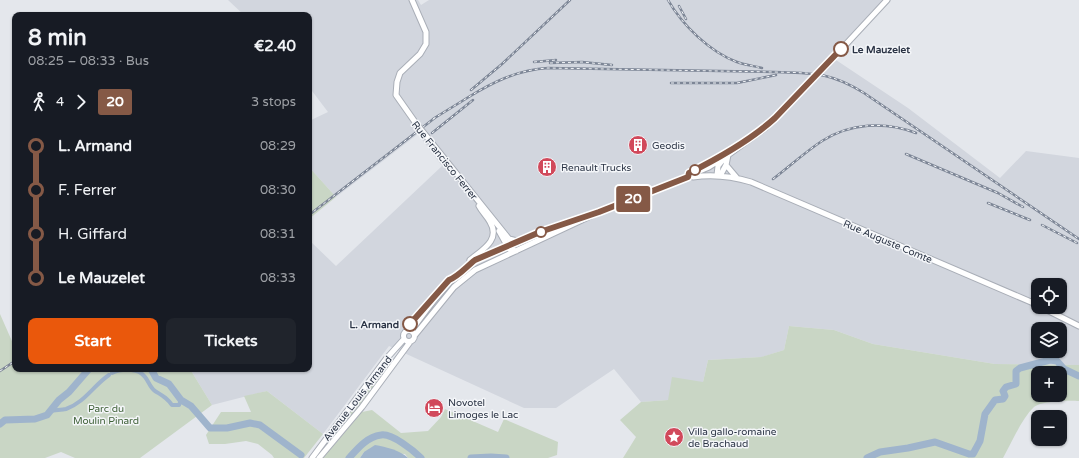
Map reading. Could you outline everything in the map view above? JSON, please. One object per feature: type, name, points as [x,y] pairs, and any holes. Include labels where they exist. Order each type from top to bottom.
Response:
[{"type":"street","name":"Rue Francisco Ferrer","points":[[412,0],[426,32],[426,44],[420,54],[400,73],[397,82],[396,95],[415,122],[496,223]]},
{"type":"street","points":[[413,333],[454,287],[475,270],[599,212],[688,177],[727,156],[748,141],[775,118],[887,0]]},
{"type":"street","points":[[718,176],[726,165],[727,156]]},
{"type":"street","points":[[718,176],[718,166],[727,156]]},
{"type":"street","points":[[726,165],[737,178]]},
{"type":"street","name":"Rue Auguste Comte","points":[[688,177],[718,176],[737,178],[751,182],[1031,302]]},
{"type":"street","points":[[413,333],[407,331],[404,339],[410,342],[413,340],[413,333],[440,293],[471,260],[488,245],[493,234],[490,222],[481,209],[474,194]]},
{"type":"street","points":[[466,266],[475,260],[526,238],[567,222],[599,212]]},
{"type":"street","points":[[496,223],[507,246],[515,252]]},
{"type":"street","points":[[496,223],[509,239],[516,242],[520,241]]},
{"type":"street","points":[[515,252],[526,238]]},
{"type":"street","points":[[1055,314],[1079,326]]},
{"type":"street","name":"Avenue Louis Armand","points":[[312,458],[386,359],[404,339]]},
{"type":"street","name":"Avenue Louis Armand","points":[[319,458],[362,406],[410,342]]},
{"type":"shaded area","points":[[228,0],[418,0],[421,5],[429,0],[883,0],[830,56],[908,108],[1000,178],[1026,151],[1079,158],[1079,365],[995,364],[873,344],[834,330],[789,326],[784,350],[762,357],[708,360],[703,382],[668,400],[641,402],[614,369],[556,408],[524,408],[389,346],[323,434],[267,391],[212,405],[192,372],[312,372],[312,243],[336,266],[442,166],[418,134],[336,197],[312,170],[312,120],[328,112],[312,91],[312,12],[241,12]]},
{"type":"green space","points":[[312,170],[336,197],[312,217]]},
{"type":"green space","name":"Parc du Moulin Pinard","points":[[0,314],[12,341],[12,372],[192,372],[212,405],[140,458],[75,458],[61,452],[45,458],[0,458]]},
{"type":"green space","points":[[789,326],[834,330],[873,344],[995,364],[1079,365],[1079,401],[1067,401],[1067,366],[1031,366],[1031,402],[1049,402],[1038,405],[1031,410],[1021,424],[1003,458],[623,458],[636,437],[620,420],[641,402],[668,400],[672,377],[703,382],[708,360],[761,357],[784,350]]},
{"type":"green space","points":[[389,358],[390,367],[317,458],[314,458]]},
{"type":"green space","points":[[267,391],[323,434],[304,458],[274,458],[258,444],[246,441],[225,444],[209,444],[206,435],[221,412],[251,412],[244,396]]},
{"type":"green space","points":[[445,409],[498,432],[504,419],[558,442],[557,455],[548,458],[408,458],[405,454],[364,452],[360,458],[323,458],[362,412],[372,410],[401,433],[428,431],[441,417]]},
{"type":"water","points":[[375,445],[397,451],[408,458],[360,458],[364,452]]},
{"type":"waterway","points":[[867,458],[880,452],[935,442],[969,454],[973,454],[980,441],[985,414],[995,400],[1003,399],[1005,396],[1003,391],[1006,387],[1016,384],[1016,371],[1020,368],[1050,360],[1057,361],[1064,369],[1079,376]]},
{"type":"waterway","points":[[0,424],[5,420],[35,419],[47,415],[59,400],[69,392],[86,372]]},
{"type":"waterway","points":[[139,372],[146,378],[153,389],[166,398],[172,405],[179,405],[181,400]]},
{"type":"waterway","points":[[153,372],[156,378],[169,384],[181,400],[191,406],[210,428],[227,428],[250,423],[260,425],[301,455]]},
{"type":"waterway","points":[[50,411],[66,409],[78,403],[109,375]]},
{"type":"waterway","points":[[349,458],[359,447],[371,438],[381,435],[386,435],[397,440],[421,458]]},
{"type":"waterway","points":[[471,458],[506,458]]},
{"type":"railway","points":[[471,90],[502,64],[570,0]]},
{"type":"railway","points":[[668,0],[681,19],[707,45],[737,62],[762,68]]},
{"type":"railway","points":[[679,6],[686,19]]},
{"type":"railway","points":[[534,62],[556,60]]},
{"type":"railway","points":[[550,63],[582,62],[612,65]]},
{"type":"railway","points":[[433,119],[496,82],[516,74],[537,69],[774,72],[821,75],[841,81],[864,93],[1079,239]]},
{"type":"railway","points":[[671,83],[737,83],[776,75]]},
{"type":"railway","points":[[432,133],[473,100]]},
{"type":"railway","points":[[312,213],[436,117]]},
{"type":"railway","points":[[773,179],[816,145],[844,130],[856,127],[880,126],[904,129],[916,133]]},
{"type":"railway","points":[[906,154],[998,193],[1023,207]]},
{"type":"railway","points":[[988,203],[1030,220]]},
{"type":"railway","points":[[1042,225],[1077,243]]},
{"type":"railway","points":[[0,371],[12,363]]},
{"type":"bus line","name":"20","points":[[410,324],[418,313],[449,280],[455,278],[466,266],[475,260],[540,232],[599,212],[688,177],[689,173],[727,153],[761,129],[765,128],[841,49]]},
{"type":"place","name":"Le Mauzelet","points":[[841,49]]},
{"type":"place","name":"Geodis","points":[[638,145]]},
{"type":"place","name":"Renault Trucks","points":[[547,167]]},
{"type":"place","name":"L. Armand","points":[[410,324]]},
{"type":"place","name":"Novotel Limoges le Lac","points":[[434,408]]},
{"type":"place","name":"Villa gallo-romaine de Brachaud","points":[[674,437]]}]
